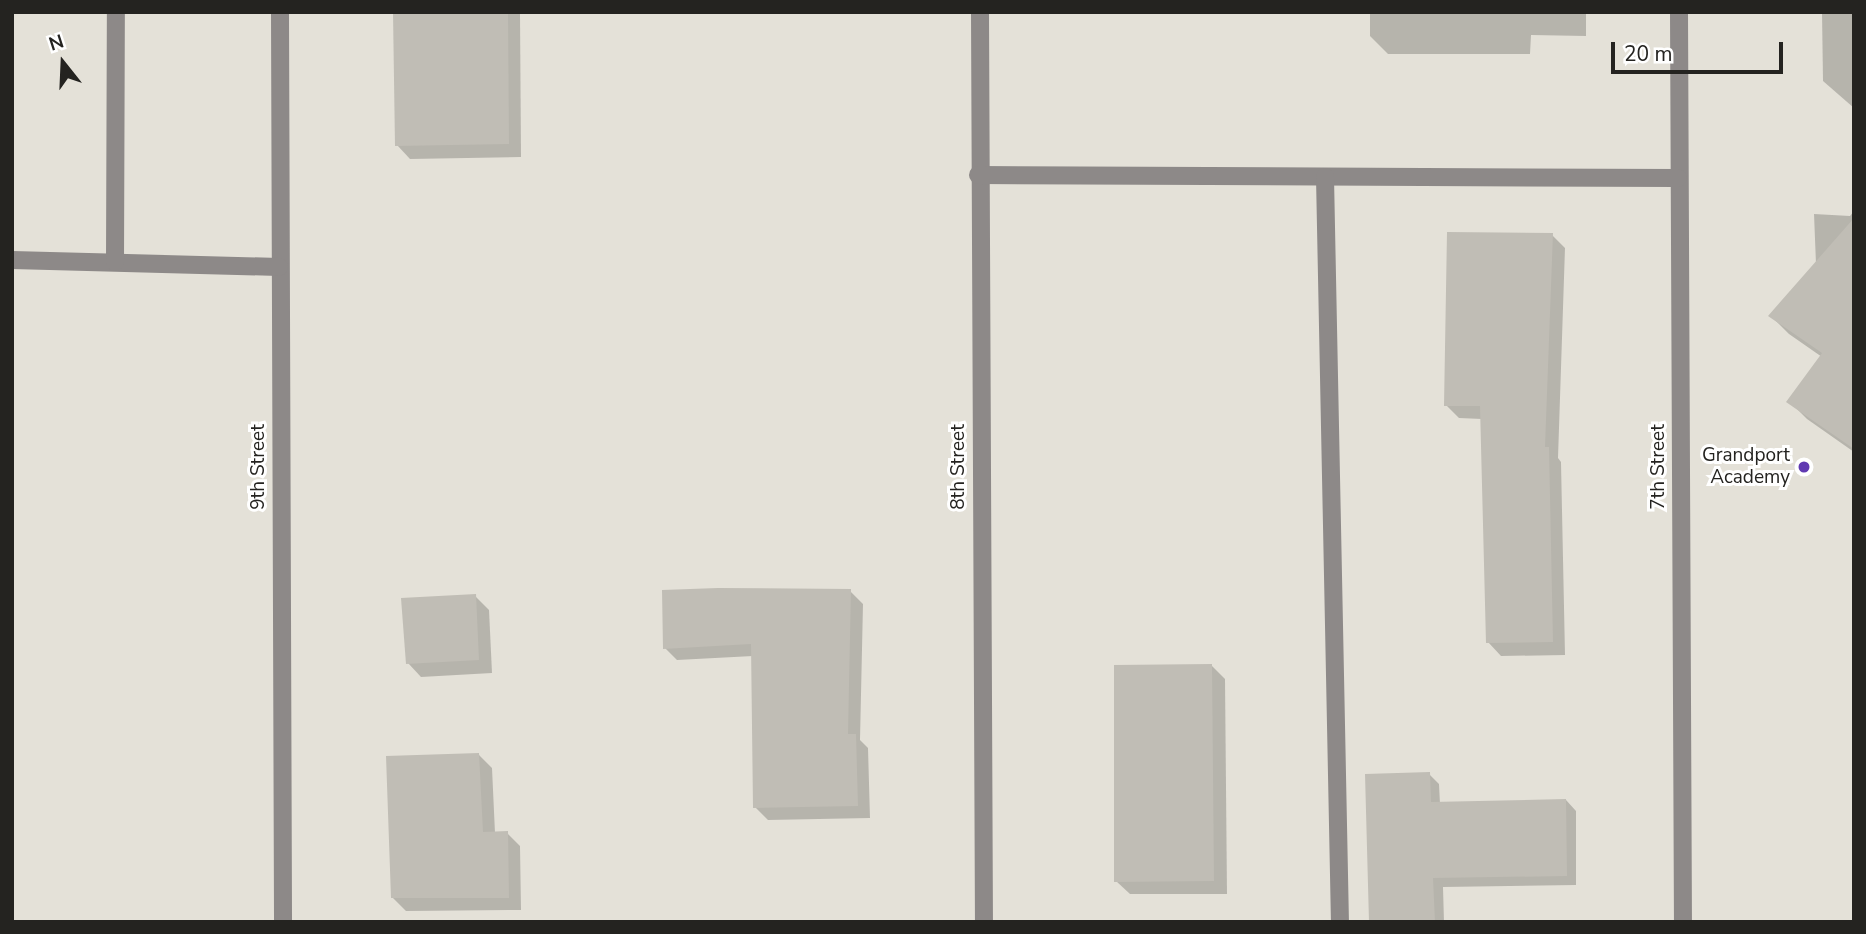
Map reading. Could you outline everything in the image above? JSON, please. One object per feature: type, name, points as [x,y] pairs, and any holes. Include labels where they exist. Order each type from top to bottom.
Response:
[{"type":"street","points":[[115,262],[116,12]]},
{"type":"street","name":"9th Street","points":[[280,12],[283,922]]},
{"type":"street","name":"8th Street","points":[[979,12],[984,922]]},
{"type":"street","name":"7th Street","points":[[1679,12],[1684,922]]},
{"type":"street","points":[[978,175],[1678,178]]},
{"type":"street","points":[[1325,177],[1340,922]]},
{"type":"street","points":[[12,260],[279,267]]},
{"type":"building","points":[[393,12],[508,12],[509,144],[395,146]]},
{"type":"building","points":[[1854,218],[1854,449],[1786,402],[1822,353],[1768,316]]},
{"type":"building","points":[[1447,232],[1553,233],[1545,447],[1549,447],[1553,642],[1486,643],[1480,406],[1444,406]]},
{"type":"building","points":[[851,589],[848,734],[856,734],[858,806],[753,808],[751,644],[663,649],[662,590]]},
{"type":"building","points":[[476,594],[479,660],[406,664],[401,598]]},
{"type":"building","points":[[1212,664],[1214,881],[1114,882],[1114,665]]},
{"type":"building","points":[[479,753],[483,832],[508,831],[509,898],[391,898],[386,756]]},
{"type":"building","points":[[1430,772],[1431,802],[1566,799],[1567,876],[1433,878],[1435,922],[1369,922],[1365,774]]},
{"type":"place","name":"Grandport Academy","points":[[1804,467]]}]
